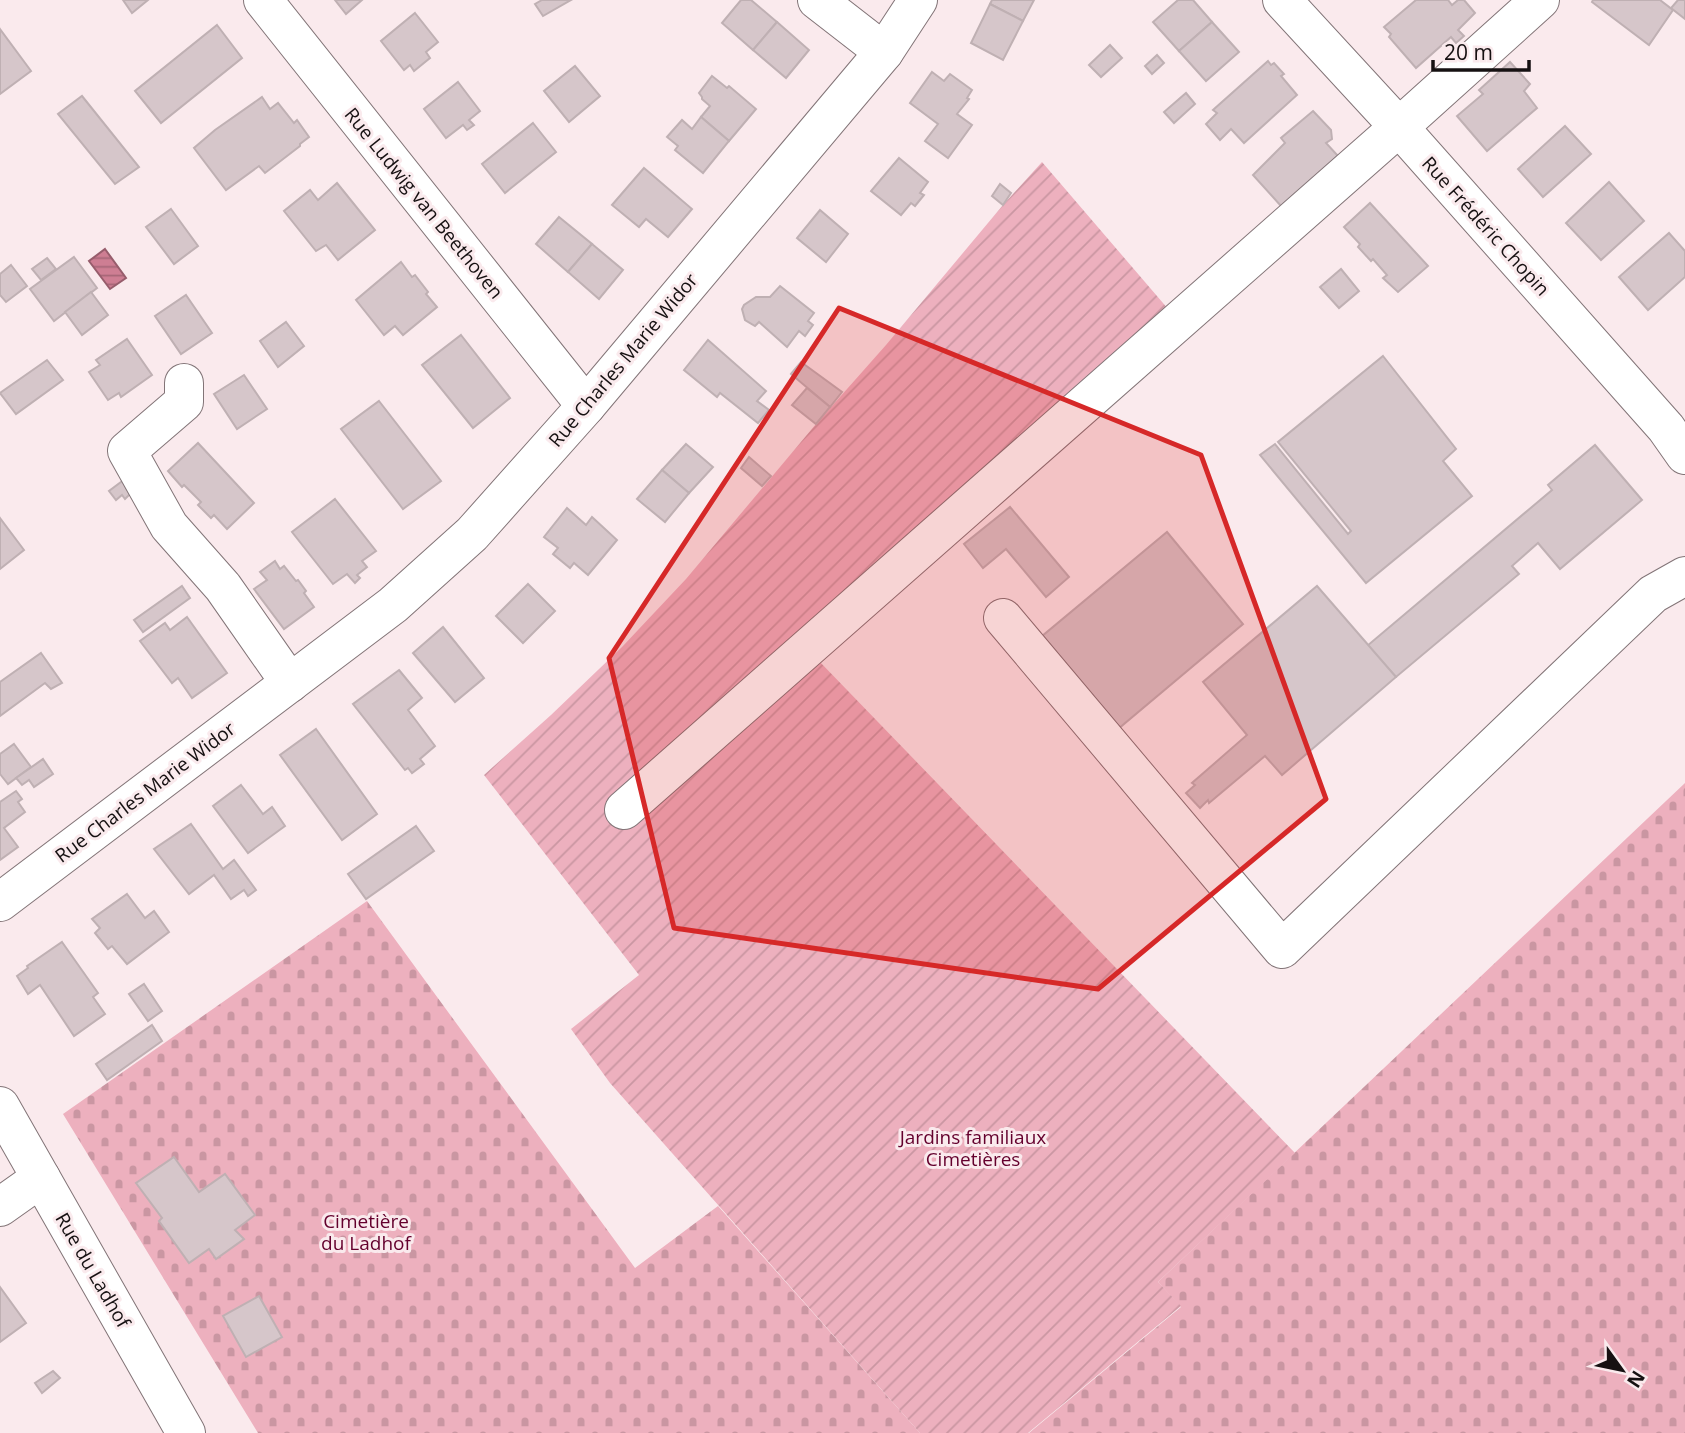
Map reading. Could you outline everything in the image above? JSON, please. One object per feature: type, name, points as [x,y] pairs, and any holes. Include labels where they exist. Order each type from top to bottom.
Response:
[{"type":"street","name":"Rue Ludwig van Beethoven","points":[[263,0],[586,406]]},
{"type":"street","points":[[817,0],[884,52]]},
{"type":"street","name":"Rue Charles Marie Widor","points":[[0,902],[393,605],[472,534],[586,406],[884,52],[918,0]]},
{"type":"street","name":"Rue Frédéric Chopin","points":[[1282,0],[1399,127],[1666,428],[1685,455]]},
{"type":"street","points":[[624,810],[1540,0]]},
{"type":"street","points":[[184,383],[184,402],[127,451],[169,526],[223,587],[290,683]]},
{"type":"street","points":[[1003,618],[1282,949],[1653,594],[1685,576]]},
{"type":"street","name":"Rue du Ladhof","points":[[0,1106],[186,1433]]},
{"type":"street","points":[[0,1207],[41,1178]]},
{"type":"highlighted area","points":[[839,308],[1201,455],[1326,799],[1098,989],[674,928],[609,658]]},
{"type":"green space","name":"Jardins familiaux Cimetières","points":[[1042,162],[1187,331],[818,660],[1295,1153],[1158,1282],[1181,1306],[1028,1433],[920,1433],[610,1083],[571,1029],[639,975],[484,775],[622,647],[686,579]]},
{"type":"green space","points":[[1685,783],[1685,1433],[1029,1433],[1181,1307],[1158,1282]]},
{"type":"green space","name":"Cimetière du Ladhof","points":[[367,901],[635,1268],[718,1206],[920,1433],[258,1433],[63,1114]]},
{"type":"shaded area","points":[[105,249],[126,278],[110,289],[89,261]]},
{"type":"building","points":[[123,0],[148,0],[132,13]]},
{"type":"building","points":[[335,0],[362,0],[346,14]]},
{"type":"building","points":[[542,0],[571,0],[543,16],[535,4]]},
{"type":"building","points":[[741,0],[751,0],[777,22],[753,50],[722,23]]},
{"type":"building","points":[[992,0],[1034,0],[1023,21],[990,4]]},
{"type":"building","points":[[1178,0],[1193,0],[1212,22],[1179,51],[1153,22]]},
{"type":"building","points":[[1416,0],[1448,0],[1452,5],[1458,0],[1464,0],[1475,13],[1458,30],[1464,36],[1456,43],[1451,37],[1416,68],[1389,37],[1391,34],[1384,27]]},
{"type":"building","points":[[1660,0],[1673,10],[1649,45],[1592,2]]},
{"type":"building","points":[[1678,0],[1685,0],[1685,19],[1671,8]]},
{"type":"building","points":[[990,4],[1023,21],[1003,60],[971,43]]},
{"type":"building","points":[[415,13],[438,42],[426,52],[430,58],[414,71],[410,65],[404,70],[381,41]]},
{"type":"building","points":[[777,22],[809,50],[786,78],[753,50]]},
{"type":"building","points":[[1212,22],[1239,52],[1206,81],[1179,51]]},
{"type":"building","points":[[217,25],[242,58],[161,123],[135,91]]},
{"type":"building","points":[[0,29],[31,71],[0,94]]},
{"type":"building","points":[[1110,45],[1122,58],[1101,77],[1089,65]]},
{"type":"building","points":[[1157,55],[1164,63],[1152,74],[1145,66]]},
{"type":"building","points":[[1268,61],[1271,65],[1274,63],[1284,74],[1281,76],[1297,95],[1244,143],[1231,129],[1220,140],[1206,124],[1217,113],[1213,110]]},
{"type":"building","points":[[1510,62],[1530,84],[1524,91],[1537,108],[1487,151],[1457,116],[1483,94],[1479,90]]},
{"type":"building","points":[[575,66],[600,96],[569,122],[544,91]]},
{"type":"building","points":[[932,72],[944,81],[950,74],[972,90],[967,98],[969,99],[957,114],[972,125],[948,158],[925,141],[938,124],[910,103]]},
{"type":"building","points":[[712,76],[727,88],[729,86],[756,109],[729,141],[701,117],[710,106],[699,93]]},
{"type":"building","points":[[458,82],[480,111],[469,120],[474,125],[467,130],[463,125],[446,138],[424,109]]},
{"type":"building","points":[[1186,93],[1195,104],[1174,123],[1164,112]]},
{"type":"building","points":[[82,96],[139,167],[115,184],[58,114]]},
{"type":"building","points":[[262,97],[270,109],[278,103],[294,123],[297,120],[309,137],[265,173],[259,166],[226,190],[194,148]]},
{"type":"building","points":[[1313,111],[1331,130],[1332,139],[1326,143],[1338,156],[1281,206],[1253,175],[1285,143],[1281,138]]},
{"type":"building","points":[[701,117],[729,141],[703,173],[675,150],[678,146],[667,137],[682,120],[692,129]]},
{"type":"building","points":[[533,123],[556,152],[505,193],[482,164]]},
{"type":"building","points":[[1565,126],[1591,154],[1543,197],[1518,169]]},
{"type":"building","points":[[899,158],[928,182],[920,193],[924,195],[915,206],[911,203],[901,215],[871,191]]},
{"type":"building","points":[[644,168],[692,209],[668,237],[646,219],[639,227],[612,205]]},
{"type":"building","points":[[1609,182],[1644,221],[1601,260],[1566,223]]},
{"type":"building","points":[[337,183],[375,230],[338,260],[326,245],[316,251],[284,211],[310,190],[318,200]]},
{"type":"building","points":[[1000,184],[1011,193],[1003,205],[992,196]]},
{"type":"building","points":[[1370,203],[1428,266],[1398,292],[1383,278],[1387,275],[1358,247],[1360,244],[1344,227]]},
{"type":"building","points":[[171,209],[198,246],[174,264],[146,227]]},
{"type":"building","points":[[820,210],[848,234],[826,262],[797,238]]},
{"type":"building","points":[[559,217],[592,244],[568,272],[536,244]]},
{"type":"building","points":[[1669,233],[1685,251],[1685,277],[1648,310],[1619,277]]},
{"type":"building","points":[[592,244],[623,270],[599,299],[568,272]]},
{"type":"building","points":[[74,257],[97,288],[54,321],[30,289]]},
{"type":"building","points":[[47,258],[56,269],[41,280],[32,269]]},
{"type":"building","points":[[401,262],[412,277],[415,275],[437,307],[403,335],[395,326],[384,335],[356,300]]},
{"type":"building","points":[[11,265],[27,286],[6,302],[0,295],[0,274]]},
{"type":"building","points":[[1341,269],[1359,291],[1339,308],[1320,287]]},
{"type":"building","points":[[780,286],[814,313],[808,321],[813,325],[805,336],[799,331],[787,347],[759,322],[755,326],[745,320],[742,309],[756,297],[770,297]]},
{"type":"building","points":[[91,292],[108,315],[82,335],[65,312]]},
{"type":"building","points":[[186,295],[212,333],[181,354],[155,316]]},
{"type":"building","points":[[286,322],[304,346],[278,367],[260,341]]},
{"type":"building","points":[[461,335],[510,398],[473,428],[422,365]]},
{"type":"building","points":[[127,339],[152,375],[121,397],[119,393],[108,400],[89,372],[100,365],[96,360]]},
{"type":"building","points":[[708,340],[766,391],[757,401],[769,410],[758,423],[720,393],[717,397],[684,370]]},
{"type":"building","points":[[1383,356],[1456,449],[1443,461],[1472,496],[1366,583],[1260,455],[1275,444],[1348,534],[1351,531],[1278,442]]},
{"type":"building","points":[[47,360],[63,380],[16,414],[0,393]]},
{"type":"building","points":[[801,362],[842,392],[830,407],[791,374]]},
{"type":"building","points":[[244,375],[267,409],[237,429],[214,394]]},
{"type":"building","points":[[807,388],[830,407],[816,424],[792,405]]},
{"type":"building","points":[[379,401],[441,481],[403,509],[341,429]]},
{"type":"building","points":[[198,443],[254,503],[227,529],[214,515],[211,518],[198,505],[201,502],[168,471]]},
{"type":"building","points":[[686,444],[713,467],[689,493],[662,470]]},
{"type":"building","points":[[1595,445],[1642,500],[1560,569],[1538,543],[1512,566],[1519,574],[1396,677],[1367,646],[1552,490],[1548,485]]},
{"type":"building","points":[[749,457],[771,476],[762,486],[741,468]]},
{"type":"building","points":[[662,470],[689,493],[665,522],[637,499]]},
{"type":"building","points":[[125,479],[132,492],[125,499],[122,495],[116,500],[109,491]]},
{"type":"building","points":[[335,499],[376,551],[362,561],[367,567],[357,575],[360,578],[355,583],[347,574],[333,584],[292,532]]},
{"type":"building","points":[[1010,507],[1069,577],[1046,597],[1006,549],[983,568],[964,544]]},
{"type":"building","points":[[567,508],[586,525],[592,517],[617,540],[588,575],[574,563],[570,568],[553,554],[558,548],[544,537]]},
{"type":"building","points":[[0,518],[24,550],[0,569]]},
{"type":"building","points":[[1167,532],[1243,624],[1118,729],[1041,637]]},
{"type":"building","points":[[275,561],[280,569],[284,566],[296,581],[298,580],[314,607],[284,629],[254,589],[267,580],[260,572]]},
{"type":"building","points":[[528,584],[555,611],[523,643],[496,616]]},
{"type":"building","points":[[182,586],[190,598],[143,632],[134,620]]},
{"type":"building","points":[[1317,586],[1396,677],[1282,775],[1265,756],[1200,808],[1186,793],[1195,785],[1192,783],[1247,735],[1203,682]]},
{"type":"building","points":[[187,617],[227,673],[192,698],[178,678],[172,683],[140,641],[165,623],[170,630]]},
{"type":"building","points":[[443,627],[484,678],[455,702],[413,653]]},
{"type":"building","points":[[41,653],[62,683],[51,689],[45,683],[0,716],[0,682]]},
{"type":"building","points":[[399,670],[422,698],[408,710],[435,746],[420,759],[424,764],[412,773],[408,768],[405,770],[353,704]]},
{"type":"building","points":[[316,729],[377,814],[342,840],[280,755]]},
{"type":"building","points":[[14,744],[31,767],[8,784],[0,774],[0,754]]},
{"type":"building","points":[[43,759],[53,774],[34,787],[29,780],[22,785],[16,778]]},
{"type":"building","points":[[241,785],[263,814],[272,807],[285,826],[248,853],[213,806]]},
{"type":"building","points":[[16,791],[22,799],[18,802],[25,812],[4,828],[18,847],[0,860],[0,802]]},
{"type":"building","points":[[191,824],[223,869],[234,860],[256,890],[248,896],[244,890],[231,899],[214,875],[189,894],[154,849]]},
{"type":"building","points":[[416,826],[434,851],[366,899],[348,874]]},
{"type":"building","points":[[127,894],[145,918],[154,911],[169,932],[127,964],[112,946],[108,949],[95,933],[100,928],[92,919]]},
{"type":"building","points":[[62,942],[98,993],[93,997],[105,1014],[74,1036],[40,985],[28,994],[17,976]]},
{"type":"building","points":[[144,984],[162,1011],[148,1021],[129,994]]},
{"type":"building","points":[[152,1025],[162,1041],[107,1080],[96,1064]]},
{"type":"building","points":[[174,1157],[199,1192],[225,1174],[255,1215],[235,1230],[244,1239],[216,1259],[209,1249],[189,1263],[159,1221],[162,1218],[136,1183]]},
{"type":"building","points":[[0,1287],[26,1323],[0,1342]]},
{"type":"building","points":[[259,1296],[282,1337],[246,1357],[223,1316]]},
{"type":"building","points":[[53,1371],[60,1378],[42,1393],[35,1383]]}]
